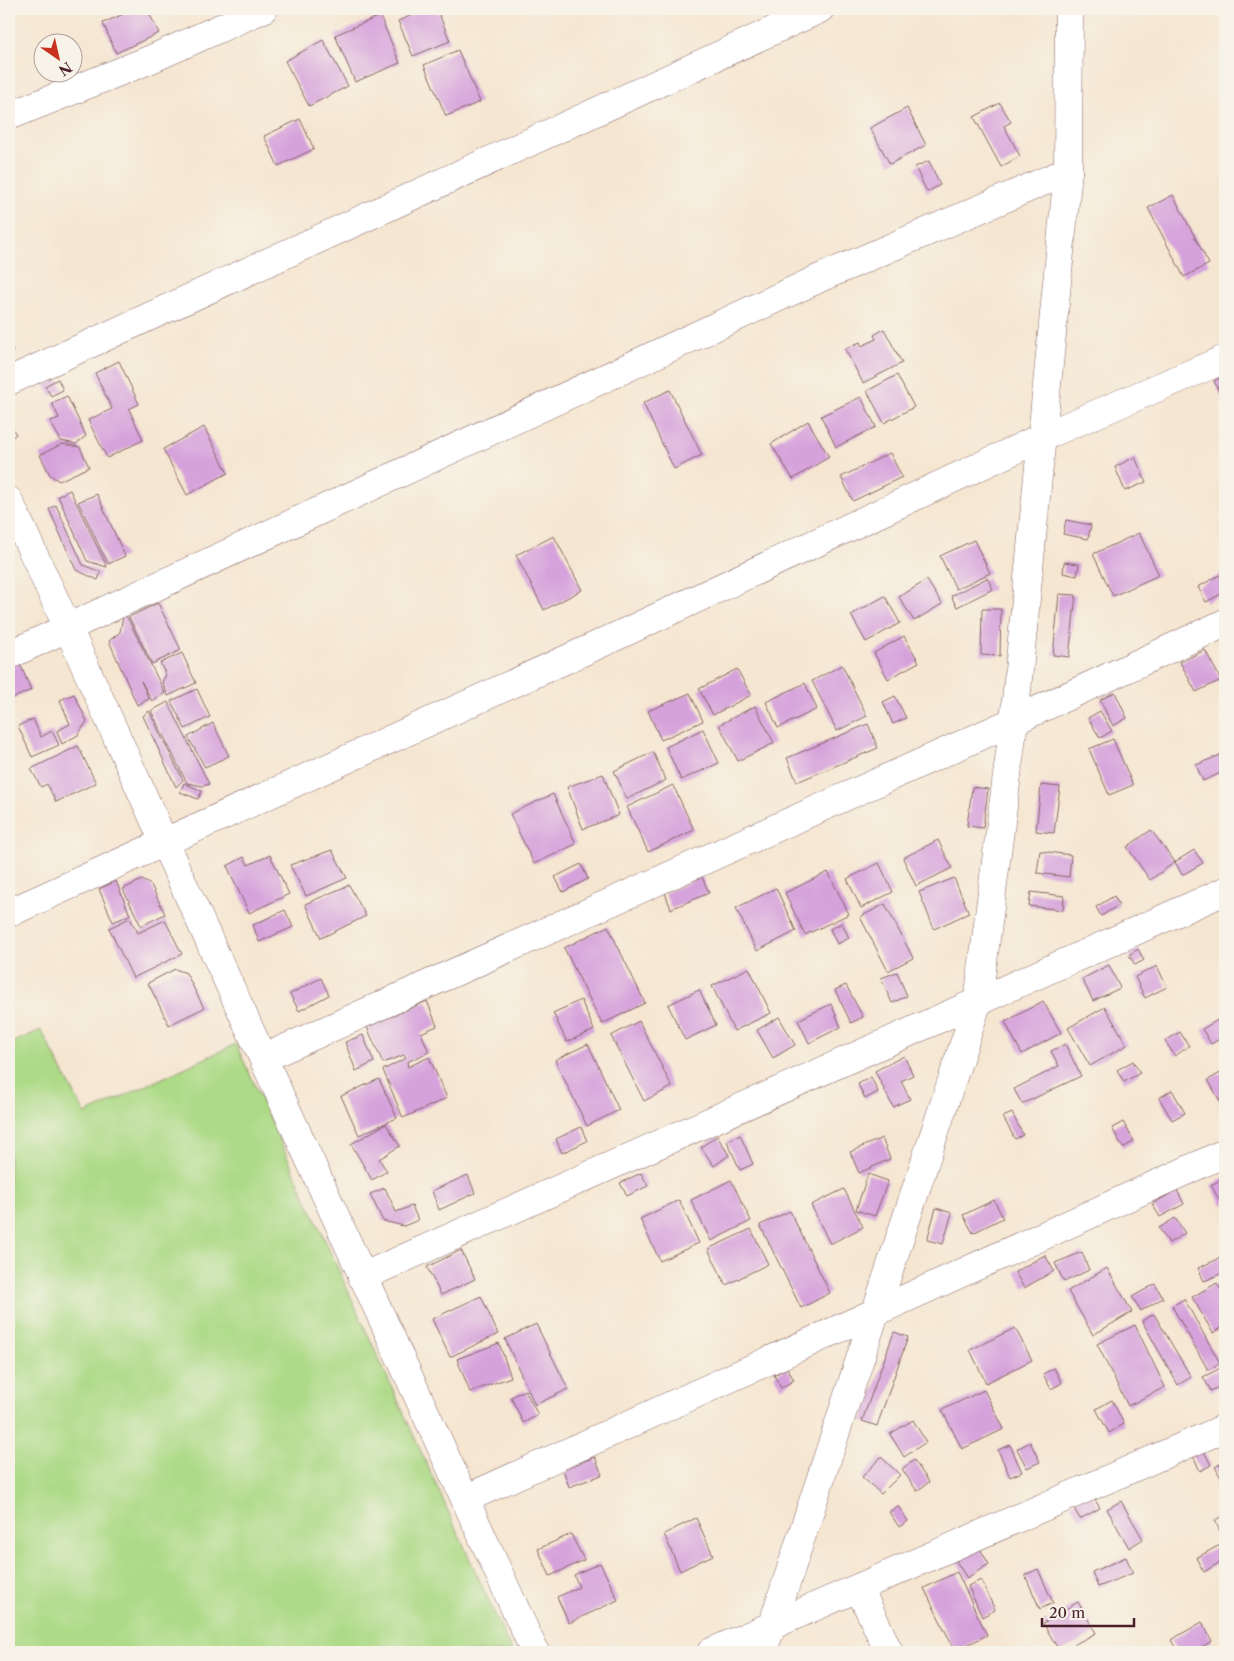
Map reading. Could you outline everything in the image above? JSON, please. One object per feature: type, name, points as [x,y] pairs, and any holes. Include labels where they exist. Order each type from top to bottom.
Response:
[{"type":"street","points":[[9,116],[149,60],[263,9]]},
{"type":"street","points":[[9,381],[820,9]]},
{"type":"street","points":[[762,1652],[978,1001],[1014,721],[1068,171],[1069,9]]},
{"type":"street","points":[[9,655],[820,278],[1068,171]]},
{"type":"street","points":[[9,913],[611,639],[1042,437],[1225,359]]},
{"type":"street","points":[[9,502],[535,1652]]},
{"type":"street","points":[[264,1058],[1014,721],[1225,622]]},
{"type":"street","points":[[362,1276],[1225,891]]},
{"type":"street","points":[[465,1499],[1225,1153]]},
{"type":"street","points":[[711,1652],[1225,1428]]},
{"type":"street","points":[[859,1588],[889,1652]]},
{"type":"green space","points":[[41,1030],[85,1114],[236,1044],[512,1652],[9,1652],[9,1044]]},
{"type":"building","points":[[135,9],[147,9],[159,33],[116,53],[103,23]]},
{"type":"building","points":[[427,9],[437,9],[450,41],[413,56],[398,21]]},
{"type":"building","points":[[380,16],[400,63],[355,82],[335,35]]},
{"type":"building","points":[[323,40],[348,86],[309,106],[285,61]]},
{"type":"building","points":[[458,50],[480,102],[446,116],[424,65]]},
{"type":"building","points":[[1000,103],[1011,122],[1004,126],[1020,156],[1001,167],[974,117]]},
{"type":"building","points":[[907,108],[926,145],[890,164],[870,128]]},
{"type":"building","points":[[300,119],[314,149],[278,166],[264,136]]},
{"type":"building","points":[[929,161],[940,185],[927,192],[915,167]]},
{"type":"building","points":[[1173,195],[1209,264],[1184,277],[1148,208]]},
{"type":"building","points":[[884,329],[902,363],[863,383],[845,349],[860,342],[862,346],[876,339],[874,335]]},
{"type":"building","points":[[9,343],[13,352],[9,354]]},
{"type":"building","points":[[119,361],[139,404],[129,409],[143,440],[107,458],[88,420],[112,409],[95,373]]},
{"type":"building","points":[[897,375],[914,407],[884,423],[867,391]]},
{"type":"building","points":[[1225,375],[1225,404],[1214,381]]},
{"type":"building","points":[[58,379],[63,390],[51,396],[45,386]]},
{"type":"building","points":[[670,390],[702,455],[674,469],[643,403]]},
{"type":"building","points":[[67,396],[86,436],[76,444],[61,441],[50,421],[59,418],[52,403]]},
{"type":"building","points":[[861,397],[876,427],[836,447],[821,416]]},
{"type":"building","points":[[808,421],[829,457],[793,479],[771,444]]},
{"type":"building","points":[[9,423],[16,434],[9,440]]},
{"type":"building","points":[[204,427],[228,473],[187,495],[163,449]]},
{"type":"building","points":[[62,444],[80,447],[89,467],[59,481],[50,475],[40,455]]},
{"type":"building","points":[[890,453],[902,477],[853,501],[841,477]]},
{"type":"building","points":[[1135,457],[1146,482],[1125,491],[1115,467]]},
{"type":"building","points":[[70,490],[107,567],[87,561],[58,496]]},
{"type":"building","points":[[97,494],[125,556],[108,564],[78,502]]},
{"type":"building","points":[[56,505],[83,565],[101,572],[98,580],[76,570],[49,509]]},
{"type":"building","points":[[1066,520],[1091,525],[1088,539],[1063,534]]},
{"type":"building","points":[[1139,533],[1159,575],[1113,596],[1093,554]]},
{"type":"building","points":[[554,536],[582,590],[544,610],[516,555]]},
{"type":"building","points":[[974,540],[990,573],[956,589],[940,556]]},
{"type":"building","points":[[1064,562],[1079,564],[1077,576],[1063,573]]},
{"type":"building","points":[[1225,572],[1225,592],[1206,602],[1198,587]]},
{"type":"building","points":[[987,578],[993,589],[957,607],[951,596]]},
{"type":"building","points":[[927,580],[942,604],[914,621],[899,597]]},
{"type":"building","points":[[1059,594],[1076,595],[1069,657],[1053,655]]},
{"type":"building","points":[[885,596],[900,623],[866,642],[851,615]]},
{"type":"building","points":[[158,603],[181,650],[152,664],[129,617]]},
{"type":"building","points":[[982,609],[1001,609],[1000,656],[981,655]]},
{"type":"building","points":[[126,615],[165,693],[152,701],[141,681],[149,699],[137,705],[109,641],[120,632],[123,616]]},
{"type":"building","points":[[904,636],[919,662],[888,679],[874,653]]},
{"type":"building","points":[[1205,650],[1221,680],[1196,692],[1180,662]]},
{"type":"building","points":[[182,653],[196,683],[168,696],[162,682],[166,675],[160,663]]},
{"type":"building","points":[[18,659],[31,690],[9,700],[9,663]]},
{"type":"building","points":[[842,665],[867,716],[837,731],[812,681]]},
{"type":"building","points":[[737,669],[751,695],[713,715],[699,689]]},
{"type":"building","points":[[805,683],[817,709],[778,728],[766,702]]},
{"type":"building","points":[[197,689],[210,717],[185,729],[171,701]]},
{"type":"building","points":[[1115,692],[1127,718],[1113,726],[1100,700]]},
{"type":"building","points":[[690,693],[703,721],[661,740],[648,711]]},
{"type":"building","points":[[74,694],[87,721],[78,735],[62,744],[57,731],[70,724],[60,700]]},
{"type":"building","points":[[895,696],[906,718],[893,724],[883,702]]},
{"type":"building","points":[[168,702],[209,784],[203,786],[187,783],[151,711]]},
{"type":"building","points":[[755,706],[774,743],[738,761],[719,725]]},
{"type":"building","points":[[149,711],[183,780],[176,787],[143,716]]},
{"type":"building","points":[[1100,711],[1112,731],[1100,738],[1088,718]]},
{"type":"building","points":[[33,719],[41,737],[52,731],[59,745],[32,757],[18,726]]},
{"type":"building","points":[[213,723],[229,756],[205,767],[188,737]]},
{"type":"building","points":[[868,724],[878,748],[797,782],[787,758]]},
{"type":"building","points":[[703,729],[719,763],[681,780],[666,747]]},
{"type":"building","points":[[1113,739],[1133,785],[1109,795],[1089,749]]},
{"type":"building","points":[[78,746],[96,783],[56,802],[47,784],[41,787],[31,769]]},
{"type":"building","points":[[653,752],[666,780],[627,799],[614,771]]},
{"type":"building","points":[[1225,753],[1225,771],[1203,781],[1196,765]]},
{"type":"building","points":[[603,774],[619,815],[583,829],[567,787]]},
{"type":"building","points":[[184,783],[202,791],[198,799],[180,792]]},
{"type":"building","points":[[673,785],[694,830],[648,852],[627,807]]},
{"type":"building","points":[[1041,785],[1060,787],[1054,833],[1036,831]]},
{"type":"building","points":[[972,787],[988,789],[983,828],[967,826]]},
{"type":"building","points":[[553,794],[576,844],[534,864],[510,814]]},
{"type":"building","points":[[1151,830],[1175,862],[1150,880],[1127,847]]},
{"type":"building","points":[[938,840],[952,868],[916,886],[903,858]]},
{"type":"building","points":[[332,850],[347,878],[306,896],[290,865]]},
{"type":"building","points":[[1194,850],[1203,863],[1182,875],[1175,862]]},
{"type":"building","points":[[1040,851],[1071,855],[1069,877],[1037,873]]},
{"type":"building","points":[[270,855],[289,894],[249,913],[227,866],[244,857],[248,865]]},
{"type":"building","points":[[879,863],[893,892],[861,908],[847,879]]},
{"type":"building","points":[[581,864],[588,879],[563,892],[555,877]]},
{"type":"building","points":[[828,872],[849,914],[805,935],[785,893]]},
{"type":"building","points":[[702,877],[709,893],[671,909],[665,893]]},
{"type":"building","points":[[954,878],[969,913],[934,929],[919,892]]},
{"type":"building","points":[[142,880],[151,885],[165,914],[141,926],[123,889]]},
{"type":"building","points":[[116,881],[130,915],[113,922],[99,889]]},
{"type":"building","points":[[349,885],[366,916],[321,938],[305,904]]},
{"type":"building","points":[[776,888],[796,931],[757,951],[736,908]]},
{"type":"building","points":[[1031,892],[1064,896],[1063,910],[1029,906]]},
{"type":"building","points":[[1114,896],[1119,905],[1101,916],[1096,907]]},
{"type":"building","points":[[885,904],[913,958],[888,971],[860,917]]},
{"type":"building","points":[[285,910],[293,927],[259,942],[253,925]]},
{"type":"building","points":[[130,918],[138,933],[165,920],[182,954],[133,978],[109,928]]},
{"type":"building","points":[[842,923],[849,938],[837,944],[830,929]]},
{"type":"building","points":[[608,926],[645,1003],[602,1024],[564,948]]},
{"type":"building","points":[[1138,949],[1144,960],[1135,965],[1129,955]]},
{"type":"building","points":[[1109,965],[1120,988],[1093,1001],[1082,979]]},
{"type":"building","points":[[1157,966],[1167,987],[1145,998],[1135,977]]},
{"type":"building","points":[[749,968],[771,1013],[734,1031],[712,986]]},
{"type":"building","points":[[175,969],[186,973],[204,1008],[169,1025],[148,983]]},
{"type":"building","points":[[897,972],[907,996],[892,1003],[881,978]]},
{"type":"building","points":[[321,978],[329,995],[299,1011],[290,994]]},
{"type":"building","points":[[846,985],[863,1017],[851,1023],[835,990]]},
{"type":"building","points":[[699,990],[716,1025],[685,1040],[668,1005]]},
{"type":"building","points":[[581,1000],[594,1030],[567,1042],[553,1013]]},
{"type":"building","points":[[427,1001],[437,1026],[421,1033],[429,1052],[407,1062],[408,1067],[429,1057],[447,1098],[403,1118],[383,1070],[406,1058],[404,1055],[383,1063],[367,1027]]},
{"type":"building","points":[[1043,1001],[1061,1033],[1022,1054],[1005,1022]]},
{"type":"building","points":[[831,1004],[841,1027],[809,1043],[798,1020]]},
{"type":"building","points":[[1105,1007],[1127,1045],[1090,1066],[1068,1028]]},
{"type":"building","points":[[1225,1016],[1225,1036],[1211,1044],[1202,1029]]},
{"type":"building","points":[[779,1017],[795,1045],[773,1058],[757,1030]]},
{"type":"building","points":[[639,1021],[672,1087],[644,1101],[611,1036]]},
{"type":"building","points":[[1180,1032],[1189,1046],[1175,1056],[1165,1041]]},
{"type":"building","points":[[363,1035],[374,1062],[356,1071],[345,1042]]},
{"type":"building","points":[[588,1044],[619,1110],[587,1126],[555,1060]]},
{"type":"building","points":[[1065,1044],[1081,1076],[1022,1104],[1014,1089],[1059,1066],[1051,1051]]},
{"type":"building","points":[[904,1056],[913,1075],[901,1081],[910,1099],[893,1107],[875,1071]]},
{"type":"building","points":[[1133,1061],[1140,1073],[1124,1082],[1117,1070]]},
{"type":"building","points":[[1224,1071],[1225,1074],[1225,1110],[1208,1080]]},
{"type":"building","points":[[871,1077],[878,1092],[865,1099],[858,1084]]},
{"type":"building","points":[[379,1079],[397,1118],[359,1135],[341,1096]]},
{"type":"building","points":[[1172,1090],[1185,1113],[1172,1120],[1159,1098]]},
{"type":"building","points":[[1012,1113],[1023,1135],[1015,1139],[1003,1117]]},
{"type":"building","points":[[1123,1122],[1134,1141],[1123,1148],[1112,1128]]},
{"type":"building","points":[[386,1124],[400,1146],[379,1159],[387,1171],[372,1180],[351,1144]]},
{"type":"building","points":[[581,1127],[587,1141],[562,1153],[556,1139]]},
{"type":"building","points":[[740,1135],[753,1164],[740,1170],[727,1141]]},
{"type":"building","points":[[717,1136],[729,1155],[714,1166],[701,1147]]},
{"type":"building","points":[[882,1138],[890,1159],[859,1173],[850,1152]]},
{"type":"building","points":[[641,1173],[648,1186],[627,1196],[620,1183]]},
{"type":"building","points":[[868,1174],[888,1181],[875,1216],[856,1210]]},
{"type":"building","points":[[468,1175],[475,1193],[439,1210],[432,1191]]},
{"type":"building","points":[[1224,1178],[1225,1204],[1222,1205],[1211,1185]]},
{"type":"building","points":[[731,1180],[751,1221],[711,1241],[691,1200]]},
{"type":"building","points":[[385,1188],[396,1212],[412,1206],[418,1220],[404,1226],[383,1221],[370,1194]]},
{"type":"building","points":[[844,1189],[863,1227],[830,1244],[811,1205]]},
{"type":"building","points":[[1177,1190],[1184,1204],[1160,1217],[1152,1204]]},
{"type":"building","points":[[679,1200],[699,1243],[660,1261],[640,1219]]},
{"type":"building","points":[[994,1200],[1003,1218],[973,1233],[963,1215]]},
{"type":"building","points":[[936,1208],[952,1213],[943,1244],[927,1240]]},
{"type":"building","points":[[790,1211],[830,1293],[801,1308],[760,1225]]},
{"type":"building","points":[[1175,1218],[1185,1233],[1169,1243],[1159,1228]]},
{"type":"building","points":[[751,1229],[768,1264],[726,1285],[708,1249]]},
{"type":"building","points":[[461,1250],[475,1279],[441,1295],[427,1267]]},
{"type":"building","points":[[1082,1252],[1089,1270],[1064,1282],[1055,1263]]},
{"type":"building","points":[[1045,1255],[1054,1271],[1024,1288],[1015,1272]]},
{"type":"building","points":[[1225,1256],[1225,1272],[1204,1281],[1198,1268]]},
{"type":"building","points":[[1107,1268],[1132,1312],[1093,1335],[1068,1291]]},
{"type":"building","points":[[1217,1283],[1225,1297],[1225,1326],[1213,1333],[1192,1297]]},
{"type":"building","points":[[1155,1284],[1163,1298],[1141,1311],[1132,1297]]},
{"type":"building","points":[[481,1296],[498,1334],[450,1357],[432,1319]]},
{"type":"building","points":[[1184,1299],[1220,1363],[1208,1370],[1172,1306]]},
{"type":"building","points":[[1154,1314],[1191,1377],[1178,1385],[1142,1321]]},
{"type":"building","points":[[536,1324],[568,1389],[535,1405],[505,1339]]},
{"type":"building","points":[[1135,1325],[1165,1387],[1128,1406],[1097,1344]]},
{"type":"building","points":[[1015,1328],[1032,1360],[986,1383],[970,1350]]},
{"type":"building","points":[[894,1332],[908,1337],[877,1426],[862,1421]]},
{"type":"building","points":[[499,1343],[511,1377],[470,1392],[457,1359]]},
{"type":"building","points":[[1225,1366],[1225,1383],[1211,1391],[1203,1377]]},
{"type":"building","points":[[787,1368],[794,1380],[781,1388],[774,1375]]},
{"type":"building","points":[[1054,1368],[1062,1383],[1051,1389],[1043,1374]]},
{"type":"building","points":[[525,1390],[538,1415],[523,1423],[511,1397]]},
{"type":"building","points":[[984,1390],[1004,1429],[962,1449],[942,1410]]},
{"type":"building","points":[[1112,1400],[1124,1424],[1109,1433],[1096,1409]]},
{"type":"building","points":[[913,1420],[926,1442],[904,1457],[890,1434]]},
{"type":"building","points":[[1030,1442],[1040,1462],[1027,1468],[1017,1449]]},
{"type":"building","points":[[1200,1444],[1211,1465],[1200,1471],[1190,1449]]},
{"type":"building","points":[[1010,1445],[1022,1472],[1010,1477],[998,1450]]},
{"type":"building","points":[[595,1457],[602,1475],[569,1487],[563,1469]]},
{"type":"building","points":[[881,1457],[900,1475],[881,1494],[862,1477]]},
{"type":"building","points":[[914,1460],[929,1482],[917,1491],[902,1469]]},
{"type":"building","points":[[1225,1461],[1225,1485],[1215,1467]]},
{"type":"building","points":[[1090,1492],[1100,1508],[1080,1519],[1071,1503]]},
{"type":"building","points":[[1121,1501],[1143,1539],[1129,1548],[1107,1509]]},
{"type":"building","points":[[898,1506],[908,1521],[899,1527],[889,1512]]},
{"type":"building","points":[[1225,1515],[1225,1535],[1222,1536],[1215,1520]]},
{"type":"building","points":[[696,1518],[713,1555],[680,1571],[664,1534]]},
{"type":"building","points":[[571,1534],[584,1560],[550,1576],[538,1549]]},
{"type":"building","points":[[1220,1545],[1225,1554],[1225,1559],[1204,1572],[1196,1558]]},
{"type":"building","points":[[979,1547],[989,1564],[967,1578],[956,1561]]},
{"type":"building","points":[[1126,1557],[1133,1573],[1098,1587],[1092,1572]]},
{"type":"building","points":[[600,1563],[618,1600],[569,1623],[557,1597],[579,1587],[574,1575]]},
{"type":"building","points":[[1038,1569],[1053,1603],[1040,1609],[1025,1575]]},
{"type":"building","points":[[957,1572],[987,1635],[955,1651],[924,1588]]},
{"type":"building","points":[[981,1580],[995,1610],[982,1617],[968,1586]]},
{"type":"building","points":[[1078,1602],[1096,1633],[1060,1652],[1043,1623]]},
{"type":"building","points":[[1202,1622],[1212,1641],[1194,1652],[1178,1652],[1171,1640]]}]
